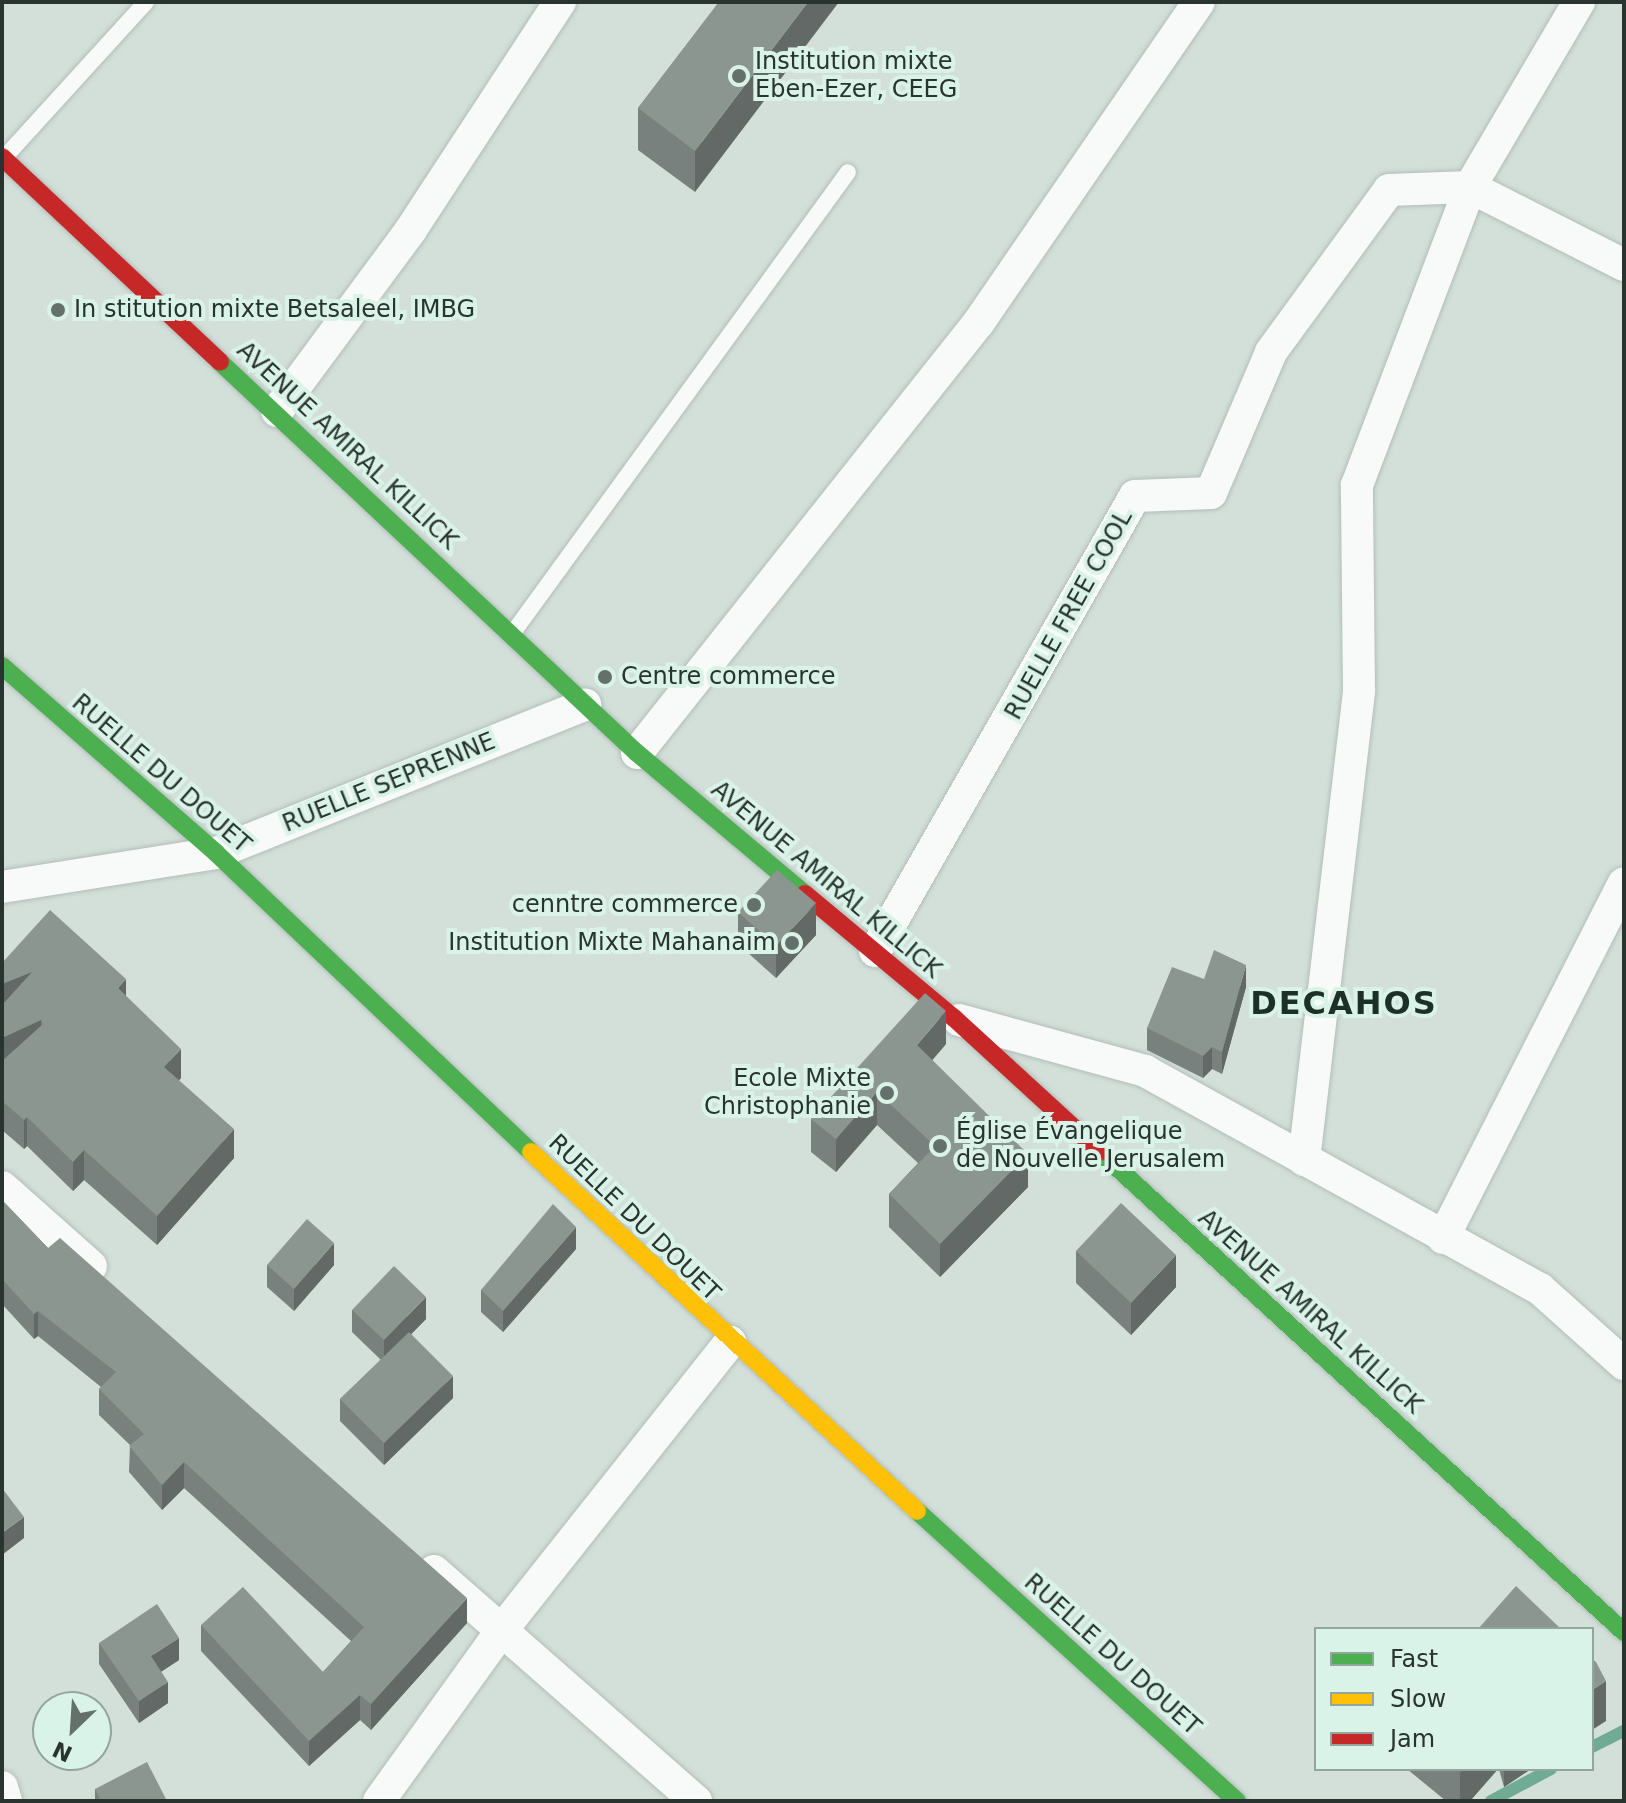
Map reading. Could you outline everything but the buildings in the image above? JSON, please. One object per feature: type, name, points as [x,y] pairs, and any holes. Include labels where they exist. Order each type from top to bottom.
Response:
[{"type":"main road","name":"AVENUE AMIRAL KILLICK","points":[[3,158],[277,411],[637,753],[954,1018],[1624,1632]]},
{"type":"main road","name":"RUELLE DU DOUET","points":[[2,666],[216,853],[730,1342],[1237,1801]]},
{"type":"street","points":[[277,411],[410,231],[560,2]]},
{"type":"street","points":[[637,753],[979,322],[1199,2]]},
{"type":"street","points":[[1304,1160],[1359,691],[1357,485],[1470,187],[1579,2]]},
{"type":"street","name":"RUELLE FREE COOL","points":[[875,951],[1135,496],[1211,493],[1271,352],[1389,190],[1470,187],[1624,265]]},
{"type":"street","name":"RUELLE SEPRENNE","points":[[2,887],[216,853],[585,705]]},
{"type":"street","points":[[1443,1238],[1624,883]]},
{"type":"street","points":[[954,1018],[1145,1071],[1540,1289],[1624,1364]]},
{"type":"street","points":[[2,1187],[109,1282]]},
{"type":"street","points":[[379,1801],[501,1631],[730,1342]]},
{"type":"street","points":[[406,1546],[696,1801]]},
{"type":"street","points":[[2,1787],[6,1801]]},
{"type":"lane","points":[[3,158],[146,2]]},
{"type":"lane","points":[[511,635],[848,172]]},
{"type":"waterway","points":[[1594,1746],[1624,1731]]},
{"type":"waterway","points":[[1491,1801],[1547,1771]]},
{"type":"traffic: fast","points":[[220,362],[637,753],[805,894]]},
{"type":"traffic: fast","points":[[2,666],[216,853],[531,1152]]},
{"type":"traffic: fast","points":[[1100,1152],[1624,1632]]},
{"type":"traffic: fast","points":[[917,1511],[1237,1801]]},
{"type":"traffic: slow","points":[[531,1152],[917,1511]]},
{"type":"traffic: jam","points":[[2,157],[220,362]]},
{"type":"traffic: jam","points":[[805,894],[954,1018],[1100,1152]]},
{"type":"place","name":"Institution mixte Eben-Ezer, CEEG","points":[[739,76]]},
{"type":"place","name":"In stitution mixte Betsaleel, IMBG","points":[[58,310]]},
{"type":"place","name":"Centre commerce","points":[[605,677]]},
{"type":"place","name":"cenntre commerce","points":[[754,905]]},
{"type":"place","name":"Institution Mixte Mahanaim","points":[[792,943]]},
{"type":"place","name":"Ecole Mixte Christophanie","points":[[887,1093]]},
{"type":"place","name":"Église Évangelique de Nouvelle Jerusalem","points":[[940,1146]]},
{"type":"district","name":"DECAHOS","points":[[1344,1003]]}]
